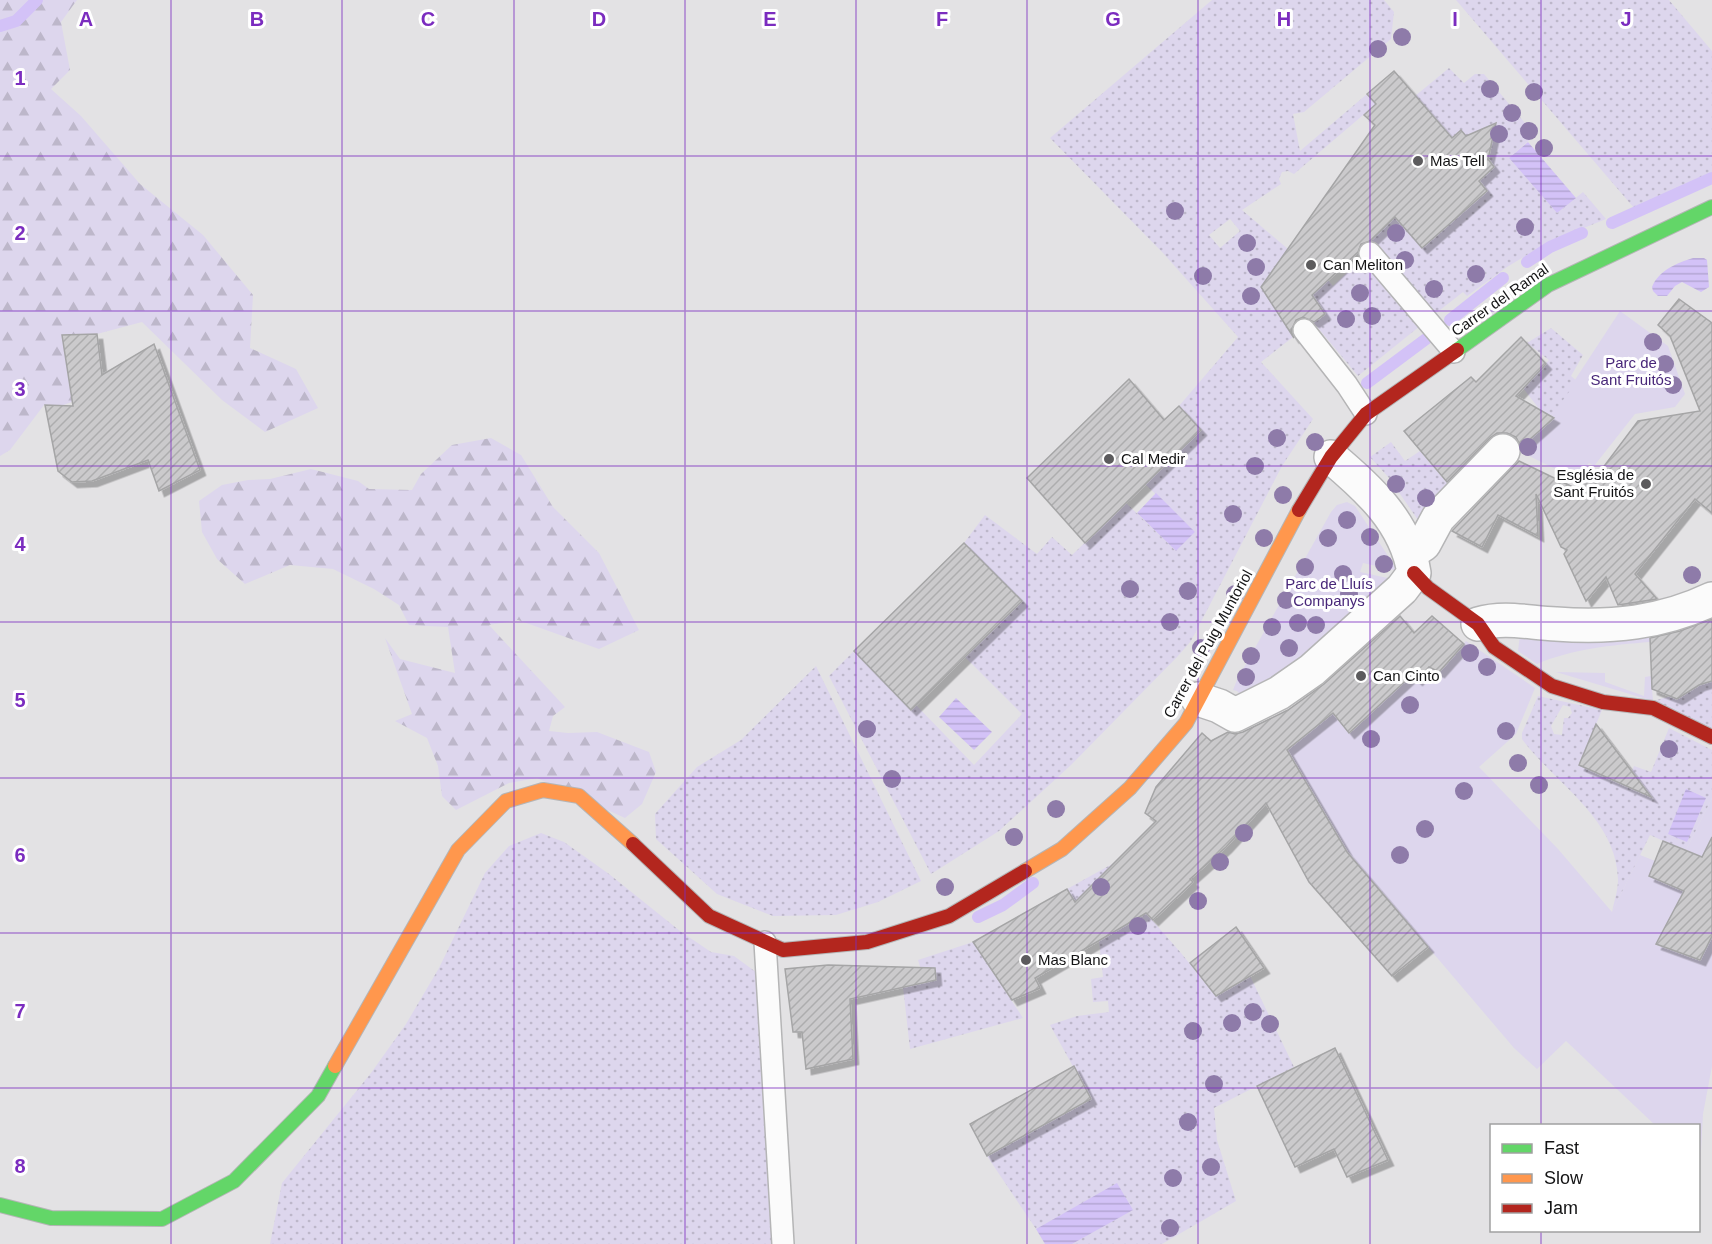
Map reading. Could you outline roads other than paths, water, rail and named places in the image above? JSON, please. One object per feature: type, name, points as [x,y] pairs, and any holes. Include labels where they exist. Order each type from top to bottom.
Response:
[{"type":"street","name":"Carrer del Ramal","points":[[1331,457],[1366,414],[1551,283],[1712,207]]},
{"type":"street","points":[[1198,699],[1219,706],[1235,715],[1279,693],[1312,670],[1402,589],[1412,563],[1438,518],[1503,451]]},
{"type":"street","points":[[1331,457],[1372,493],[1402,534],[1412,563],[1428,588],[1479,624],[1494,647],[1552,686],[1603,702],[1653,708],[1712,737]]},
{"type":"street","name":"Carrer del Puig Muntoriol","points":[[0,1205],[51,1218],[162,1219],[234,1181],[318,1096],[458,850],[506,801],[543,790],[579,796],[709,916],[783,950],[867,942],[949,916],[1062,849],[1130,788],[1186,723],[1312,486],[1331,457]]},
{"type":"street","points":[[1479,624],[1490,620],[1507,619],[1605,626],[1672,616],[1712,599]]},
{"type":"lane","points":[[1370,253],[1454,352]]},
{"type":"lane","points":[[1304,330],[1347,385],[1366,414]]},
{"type":"lane","points":[[765,942],[783,1244]]},
{"type":"waterway","points":[[0,26],[16,21],[37,0]]},
{"type":"waterway","points":[[1612,223],[1712,178]]},
{"type":"waterway","points":[[1527,262],[1550,247],[1582,233]]},
{"type":"waterway","points":[[1450,320],[1503,278]]},
{"type":"waterway","points":[[1367,383],[1426,339]]},
{"type":"waterway","points":[[978,917],[1003,905],[1033,883]]},
{"type":"place","name":"Mas Tell","points":[[1418,161]]},
{"type":"place","name":"Can Meliton","points":[[1311,265]]},
{"type":"place","name":"Cal Medir","points":[[1109,459]]},
{"type":"place","name":"Església de Sant Fruitós","points":[[1646,484]]},
{"type":"place","name":"Can Cinto","points":[[1361,676]]},
{"type":"place","name":"Mas Blanc","points":[[1026,960]]},
{"type":"park label","name":"Parc de Sant Fruitós","points":[[1631,372]]},
{"type":"park label","name":"Parc de Lluís Companys","points":[[1329,592]]}]
